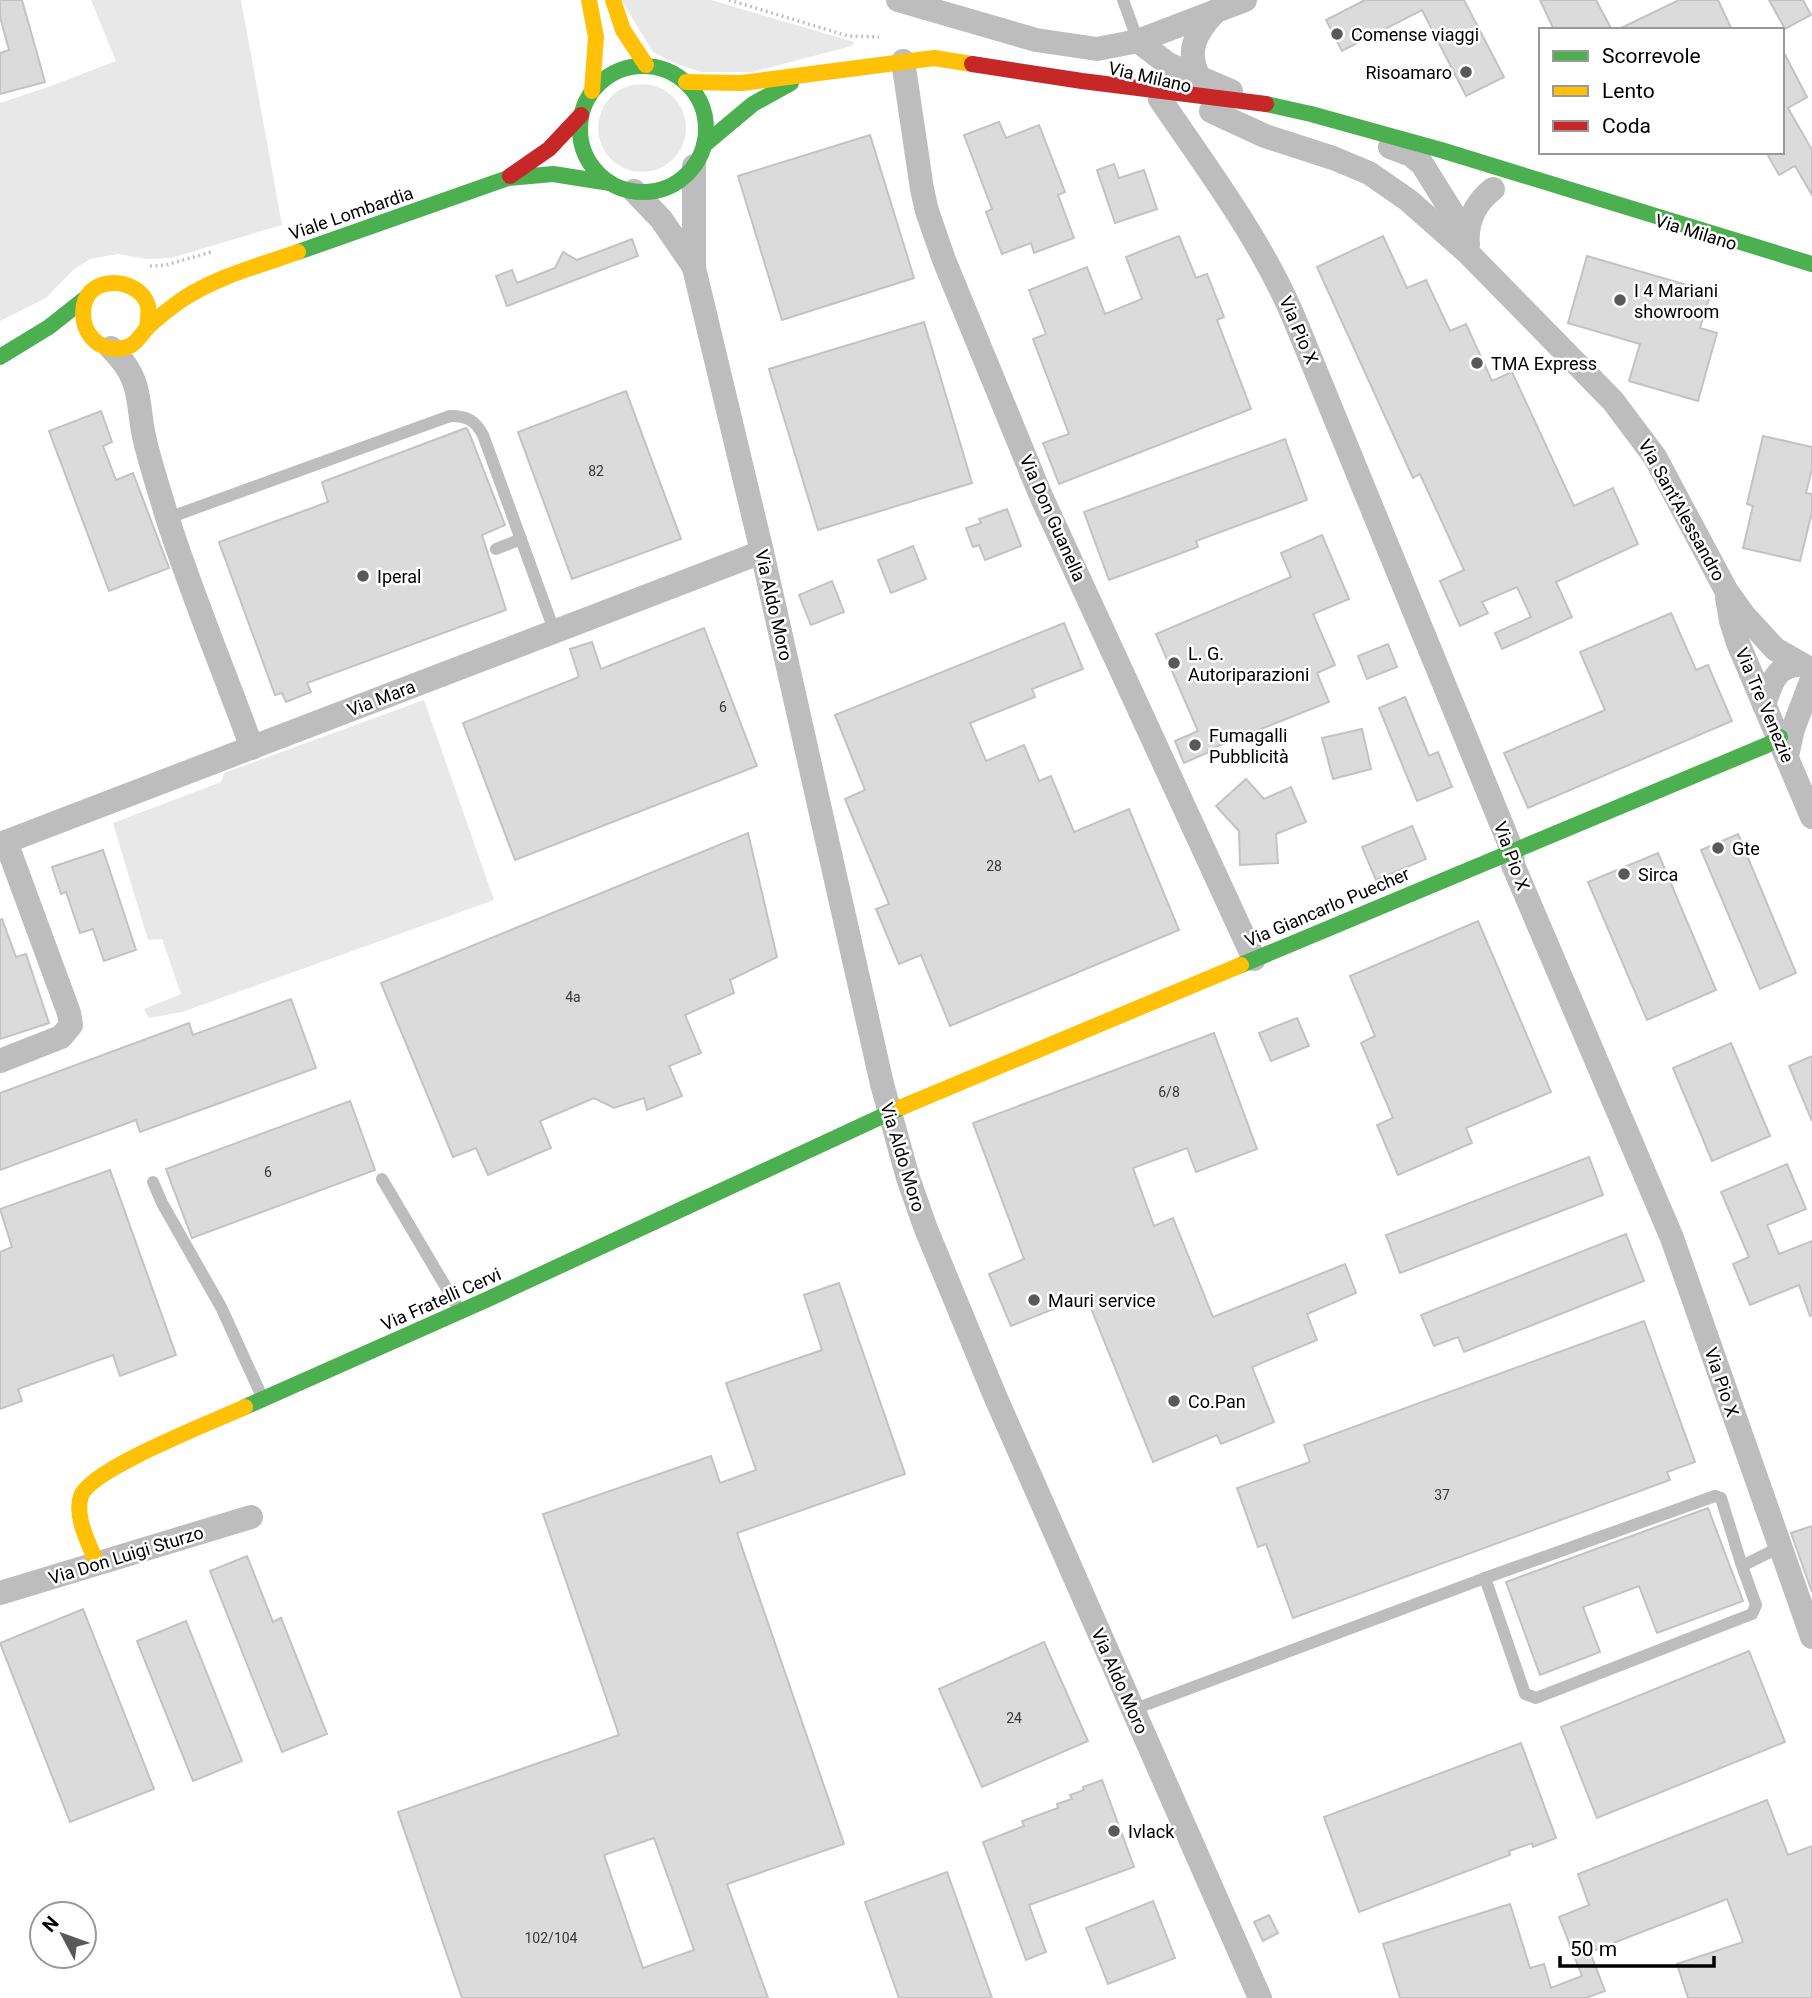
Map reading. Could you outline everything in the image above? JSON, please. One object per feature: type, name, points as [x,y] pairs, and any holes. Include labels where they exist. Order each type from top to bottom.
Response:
[{"type":"main road","points":[[589,0],[596,45],[592,90],[581,115],[580,134],[584,154],[595,170],[610,183],[634,191],[667,187],[682,178],[699,155],[753,104],[809,74]]},
{"type":"main road","points":[[613,0],[623,30],[646,65]]},
{"type":"main road","points":[[686,82],[731,83],[934,58],[1082,81]]},
{"type":"main road","points":[[592,90],[607,76],[626,67],[646,65],[668,70],[686,82],[697,95],[704,111],[706,128],[699,155]]},
{"type":"main road","name":"Via Milano","points":[[1082,81],[1345,146]]},
{"type":"main road","name":"Via Milano","points":[[1082,81],[1274,106],[1311,114],[1441,150],[1812,264]]},
{"type":"main road","name":"Viale Lombardia","points":[[508,178],[549,149],[581,115]]},
{"type":"main road","points":[[1372,153],[1436,172]]},
{"type":"main road","name":"Viale Lombardia","points":[[207,284],[508,178],[553,174],[610,183]]},
{"type":"main road","points":[[4,355],[49,327],[104,283],[115,281],[136,287],[163,288],[207,284]]},
{"type":"main road","points":[[4,355],[68,338],[128,347],[179,301],[207,284]]},
{"type":"main road","points":[[136,287],[147,301],[149,310],[144,332]]},
{"type":"main road","points":[[87,297],[82,318],[85,329],[101,343]]},
{"type":"main road","name":"Via Giancarlo Puecher","points":[[888,1112],[1767,745],[1783,747]]},
{"type":"main road","name":"Via Fratelli Cervi","points":[[97,1563],[79,1511],[80,1494],[86,1484],[143,1453],[460,1311],[888,1112]]},
{"type":"street","points":[[898,0],[1036,40],[1080,48],[1107,48],[1147,37],[1245,0]]},
{"type":"street","points":[[1200,79],[1193,63],[1192,48],[1201,29],[1215,12]]},
{"type":"street","points":[[1147,37],[1160,58],[1200,79],[1274,106]]},
{"type":"street","name":"Via Don Guanella","points":[[903,61],[919,175],[927,211],[944,260],[1041,496],[1254,959]]},
{"type":"street","name":"Via Pio X","points":[[1160,99],[1247,228],[1283,292],[1512,850],[1513,865],[1672,1238],[1812,1637]]},
{"type":"street","points":[[1211,111],[1254,132],[1370,173],[1468,244]]},
{"type":"street","points":[[1311,114],[1355,136],[1405,152],[1436,172],[1468,244]]},
{"type":"street","name":"Via Aldo Moro","points":[[699,155],[694,268],[762,552],[888,1112],[926,1229],[995,1396],[1261,1998]]},
{"type":"street","points":[[1468,244],[1474,211],[1489,188]]},
{"type":"street","name":"Via Aldo Moro","points":[[634,191],[661,219],[694,268]]},
{"type":"street","name":"Via Sant'Alessandro","points":[[1468,244],[1590,375],[1635,428],[1678,497],[1726,590],[1775,649],[1808,671]]},
{"type":"street","points":[[144,332],[140,397],[145,443],[168,519],[252,748]]},
{"type":"street","points":[[101,343],[125,362],[140,397]]},
{"type":"street","name":"Via Mara","points":[[3,843],[762,552]]},
{"type":"street","name":"Via Tre Venezie","points":[[1726,590],[1734,632],[1812,817]]},
{"type":"street","points":[[1764,705],[1776,675],[1786,667],[1808,671],[1793,729],[1783,747]]},
{"type":"street","points":[[0,1061],[61,1037],[71,1025],[69,1013],[3,843]]},
{"type":"street","name":"Via Don Luigi Sturzo","points":[[0,1593],[251,1517]]},
{"type":"lane","points":[[1123,0],[1147,37]]},
{"type":"lane","points":[[168,519],[450,416],[465,416],[477,424],[554,630]]},
{"type":"lane","points":[[496,549],[521,539]]},
{"type":"lane","points":[[382,1179],[460,1311]]},
{"type":"lane","points":[[153,1182],[162,1203],[221,1307],[263,1400]]},
{"type":"lane","points":[[1132,1710],[1485,1578],[1715,1496],[1721,1498],[1756,1605],[1752,1614],[1535,1698],[1525,1694],[1485,1578]]},
{"type":"lane","points":[[1742,1566],[1780,1547]]},
{"type":"path","points":[[730,0],[848,36],[881,37]]},
{"type":"path","points":[[144,266],[166,265],[216,251]]},
{"type":"shaded area","points":[[91,0],[241,0],[282,225],[171,258],[146,259],[118,254],[90,259],[73,270],[46,298],[0,321],[0,103],[116,61]]},
{"type":"shaded area","points":[[621,0],[711,0],[854,42],[852,46],[752,72],[702,72],[676,64],[653,52]]},
{"type":"shaded area","points":[[642,84],[659,88],[673,97],[682,111],[686,128],[682,145],[673,159],[659,168],[642,172],[625,168],[611,159],[602,145],[598,128],[602,111],[611,97],[625,88]]},
{"type":"shaded area","points":[[424,700],[494,900],[182,1012],[149,1018],[144,1009],[181,994],[162,939],[148,940],[113,823],[221,782],[224,773]]},
{"type":"building","points":[[0,0],[22,0],[45,82],[0,94],[0,53],[9,50],[0,17]]},
{"type":"building","points":[[1365,0],[1464,0],[1504,77],[1466,96],[1422,10],[1342,51],[1326,20]]},
{"type":"building","points":[[1540,0],[1596,0],[1611,28],[1553,28]]},
{"type":"building","points":[[1679,0],[1718,0],[1731,28],[1621,28]]},
{"type":"building","points":[[1769,0],[1803,0],[1811,15],[1785,29]]},
{"type":"building","points":[[1784,53],[1807,97],[1788,108],[1812,150],[1812,195],[1795,166],[1779,175],[1767,154],[1784,154]]},
{"type":"building","points":[[999,122],[1006,138],[1039,125],[1065,192],[1058,195],[1074,238],[1034,253],[1031,243],[1002,254],[986,212],[992,209],[964,135]]},
{"type":"building","points":[[870,135],[914,278],[782,320],[738,176]]},
{"type":"building","points":[[1114,164],[1119,178],[1144,170],[1157,209],[1115,223],[1097,170]]},
{"type":"building","points":[[1179,236],[1196,278],[1207,274],[1224,317],[1217,320],[1251,409],[1059,484],[1043,443],[1069,434],[1033,339],[1046,334],[1029,290],[1087,267],[1105,314],[1142,299],[1126,257]]},
{"type":"building","points":[[1383,236],[1407,288],[1426,280],[1450,331],[1466,324],[1492,381],[1512,372],[1574,506],[1613,488],[1638,544],[1556,582],[1572,617],[1502,649],[1495,633],[1531,617],[1517,587],[1482,602],[1488,613],[1460,626],[1440,581],[1464,570],[1420,474],[1413,478],[1317,267]]},
{"type":"building","points":[[632,239],[638,256],[507,306],[496,276],[512,270],[517,283],[555,268],[563,252],[577,260]]},
{"type":"building","points":[[1587,256],[1711,292],[1700,328],[1717,333],[1698,401],[1629,381],[1640,344],[1568,323]]},
{"type":"building","points":[[924,322],[972,483],[818,530],[769,369]]},
{"type":"building","points":[[626,391],[681,539],[572,579],[518,432]]},
{"type":"building","points":[[101,411],[112,442],[103,446],[116,480],[133,473],[169,568],[109,591],[49,431]]},
{"type":"building","name":"Iperal","points":[[466,428],[505,525],[482,535],[506,610],[307,683],[311,692],[286,702],[282,693],[275,695],[219,542],[328,502],[322,482]]},
{"type":"building","points":[[1763,436],[1812,447],[1812,469],[1806,493],[1812,494],[1812,512],[1800,561],[1743,548],[1753,506],[1747,504]]},
{"type":"building","points":[[1285,439],[1307,500],[1196,541],[1198,547],[1109,580],[1084,512]]},
{"type":"building","points":[[1007,509],[1021,546],[985,560],[979,545],[973,547],[966,528],[981,523],[979,519]]},
{"type":"building","points":[[1322,535],[1349,599],[1313,614],[1335,665],[1317,673],[1329,702],[1208,750],[1209,752],[1184,763],[1175,741],[1198,731],[1156,634],[1291,577],[1281,553]]},
{"type":"building","points":[[913,546],[926,579],[891,593],[878,560]]},
{"type":"building","points":[[832,581],[844,612],[811,625],[799,595]]},
{"type":"building","points":[[1671,613],[1696,670],[1708,665],[1732,721],[1528,808],[1504,753],[1605,710],[1580,652]]},
{"type":"building","points":[[1064,623],[1083,669],[1032,689],[1035,697],[970,723],[986,761],[1024,745],[1039,781],[1051,776],[1074,832],[1129,809],[1179,930],[950,1026],[921,955],[899,964],[876,909],[889,904],[845,799],[865,790],[835,715]]},
{"type":"building","points":[[704,628],[757,766],[515,860],[463,723],[579,677],[570,649],[592,642],[601,669]]},
{"type":"building","points":[[1388,644],[1397,667],[1367,679],[1358,656]]},
{"type":"building","points":[[1405,697],[1429,756],[1438,752],[1452,787],[1417,801],[1379,708]]},
{"type":"building","points":[[1362,729],[1371,769],[1333,779],[1322,738]]},
{"type":"building","points":[[1246,779],[1264,799],[1291,787],[1306,822],[1276,834],[1278,863],[1240,865],[1239,831],[1216,806]]},
{"type":"building","points":[[1412,826],[1426,859],[1376,880],[1362,847]]},
{"type":"building","points":[[748,833],[777,957],[730,980],[734,993],[685,1015],[701,1053],[669,1066],[682,1096],[647,1110],[644,1098],[614,1108],[594,1098],[540,1121],[551,1148],[488,1175],[476,1148],[453,1157],[381,983]]},
{"type":"building","points":[[1738,834],[1796,973],[1760,989],[1701,850]]},
{"type":"building","points":[[103,850],[136,950],[104,961],[93,929],[80,933],[66,892],[61,894],[52,867]]},
{"type":"building","points":[[1658,853],[1716,990],[1647,1020],[1588,882]]},
{"type":"building","points":[[2,919],[16,957],[26,954],[49,1023],[0,1039],[0,920]]},
{"type":"building","points":[[1478,921],[1551,1092],[1466,1128],[1472,1143],[1398,1175],[1377,1125],[1393,1118],[1361,1043],[1375,1036],[1350,976]]},
{"type":"building","points":[[291,999],[316,1068],[140,1132],[136,1120],[0,1170],[0,1093],[189,1023],[193,1035]]},
{"type":"building","points":[[1297,1018],[1309,1046],[1271,1061],[1259,1033]]},
{"type":"building","points":[[1214,1033],[1257,1149],[1196,1172],[1187,1148],[1133,1168],[1154,1226],[1173,1218],[1213,1317],[1345,1264],[1356,1293],[1307,1314],[1317,1340],[1252,1367],[1274,1422],[1221,1444],[1217,1435],[1153,1462],[1086,1296],[1011,1326],[989,1274],[1024,1259],[973,1123]]},
{"type":"building","points":[[1731,1043],[1770,1136],[1712,1161],[1673,1068]]},
{"type":"building","points":[[1812,1056],[1812,1121],[1789,1066]]},
{"type":"building","points":[[350,1101],[375,1170],[192,1238],[166,1169]]},
{"type":"building","points":[[1589,1157],[1603,1195],[1400,1273],[1386,1235]]},
{"type":"building","points":[[1787,1164],[1806,1209],[1767,1225],[1779,1254],[1812,1241],[1810,1316],[1799,1285],[1750,1305],[1733,1264],[1749,1257],[1721,1192]]},
{"type":"building","points":[[110,1170],[176,1355],[120,1376],[113,1355],[18,1389],[22,1401],[0,1409],[0,1252],[12,1247],[0,1209]]},
{"type":"building","points":[[1626,1234],[1644,1281],[1464,1352],[1458,1337],[1434,1346],[1421,1315]]},
{"type":"building","points":[[839,1283],[905,1474],[737,1533],[844,1844],[727,1884],[768,1998],[462,1998],[398,1812],[619,1735],[543,1514],[711,1456],[720,1483],[756,1470],[726,1383],[822,1350],[804,1295]],"holes":[[[654,1838],[694,1950],[643,1968],[604,1855]]]},
{"type":"building","points":[[1644,1321],[1695,1462],[1667,1472],[1670,1480],[1293,1618],[1266,1544],[1258,1547],[1237,1488],[1310,1462],[1304,1445]]},
{"type":"building","points":[[1708,1508],[1743,1601],[1657,1633],[1639,1586],[1583,1607],[1600,1652],[1540,1675],[1506,1582]]},
{"type":"building","points":[[1812,1526],[1812,1592],[1791,1533]]},
{"type":"building","points":[[247,1556],[273,1622],[281,1618],[327,1734],[282,1752],[210,1571]]},
{"type":"building","points":[[83,1609],[154,1789],[70,1822],[0,1643]]},
{"type":"building","points":[[186,1621],[242,1761],[193,1781],[137,1641]]},
{"type":"building","points":[[1044,1642],[1088,1741],[982,1787],[939,1689]]},
{"type":"building","points":[[1749,1651],[1785,1742],[1597,1818],[1561,1727]]},
{"type":"building","points":[[1521,1743],[1556,1838],[1533,1847],[1532,1843],[1509,1851],[1510,1855],[1359,1912],[1324,1817]]},
{"type":"building","points":[[1102,1780],[1134,1867],[1029,1905],[1046,1952],[1026,1960],[983,1842],[1024,1826],[1022,1821],[1058,1808],[1057,1804],[1072,1799],[1070,1795]]},
{"type":"building","points":[[1767,1800],[1788,1855],[1812,1846],[1812,1998],[1688,1998],[1677,1964],[1743,1942],[1727,1899],[1590,1952],[1605,1991],[1586,1998],[1400,1998],[1383,1944],[1510,1904],[1530,1968],[1544,1964],[1551,1988],[1582,1976],[1559,1917],[1589,1905],[1578,1874]]},
{"type":"building","points":[[947,1872],[992,1998],[899,1998],[865,1902]]},
{"type":"building","points":[[1153,1901],[1175,1958],[1108,1984],[1086,1928]]},
{"type":"building","points":[[1269,1915],[1278,1933],[1263,1941],[1254,1922]]},
{"type":"traffic: fast","points":[[643,66],[667,71],[688,84],[701,105],[706,129],[701,153],[688,174],[667,187],[643,192],[619,187],[598,174],[585,153],[580,129],[585,105],[598,84],[619,71],[643,66]]},
{"type":"traffic: fast","points":[[704,145],[753,104],[791,83]]},
{"type":"traffic: fast","points":[[1266,104],[1441,150],[1812,264]]},
{"type":"traffic: fast","points":[[298,252],[508,178],[553,174],[610,183]]},
{"type":"traffic: fast","points":[[0,357],[49,327],[87,297]]},
{"type":"traffic: fast","points":[[1241,965],[1767,745],[1780,737]]},
{"type":"traffic: fast","points":[[245,1407],[486,1300],[902,1107]]},
{"type":"traffic: slow","points":[[589,0],[596,37],[592,91]]},
{"type":"traffic: slow","points":[[613,0],[623,30],[646,65]]},
{"type":"traffic: slow","points":[[686,82],[742,83],[934,58],[972,64]]},
{"type":"traffic: slow","points":[[147,327],[148,306],[143,296],[135,289],[115,283],[105,284],[88,295],[83,314],[84,323],[92,338],[105,347],[128,347],[158,318],[193,293],[237,273],[298,252]]},
{"type":"traffic: slow","points":[[902,1107],[1241,965]]},
{"type":"traffic: slow","points":[[97,1563],[79,1513],[81,1496],[89,1485],[129,1460],[245,1407]]},
{"type":"traffic: jam","points":[[972,64],[1266,104]]},
{"type":"traffic: jam","points":[[510,176],[549,149],[581,115]]},
{"type":"place","name":"Comense viaggi","points":[[1337,34]]},
{"type":"place","name":"Risoamaro","points":[[1466,72]]},
{"type":"place","name":"I 4 Mariani showroom","points":[[1620,300]]},
{"type":"place","name":"TMA Express","points":[[1477,363]]},
{"type":"place","name":"Iperal","points":[[363,576]]},
{"type":"place","name":"L. G. Autoriparazioni","points":[[1174,663]]},
{"type":"place","name":"Fumagalli Pubblicità","points":[[1195,745]]},
{"type":"place","name":"Gte","points":[[1718,848]]},
{"type":"place","name":"Sirca","points":[[1624,874]]},
{"type":"place","name":"Mauri service","points":[[1034,1300]]},
{"type":"place","name":"Co.Pan","points":[[1174,1401]]},
{"type":"place","name":"Ivlack","points":[[1114,1831]]}]
